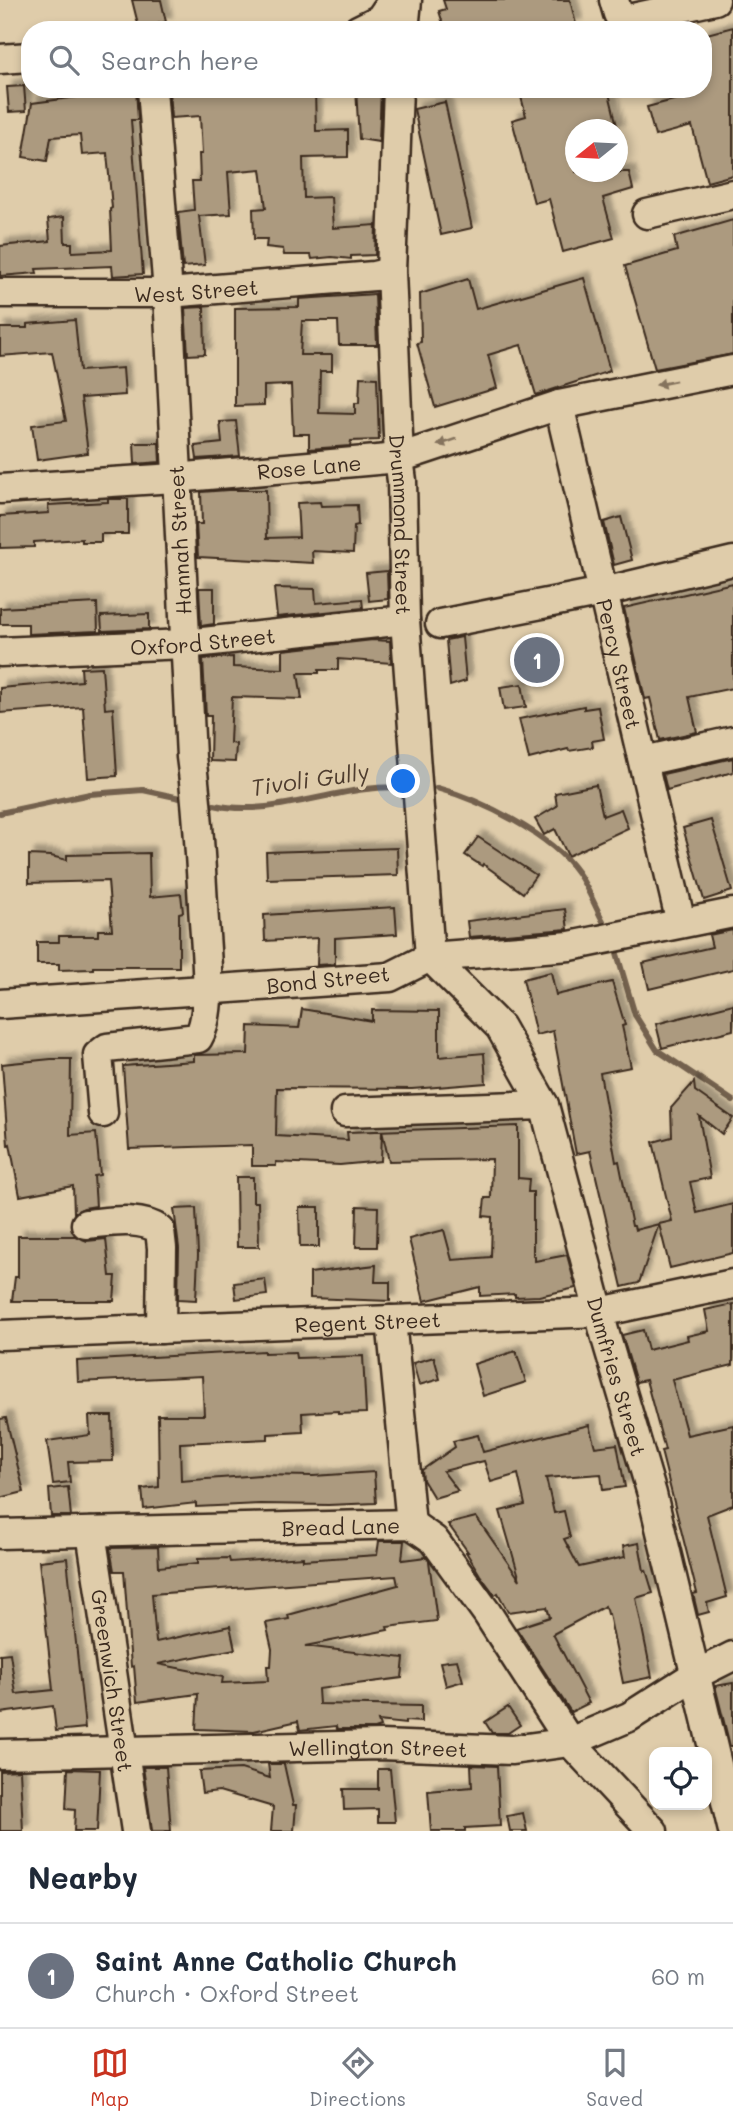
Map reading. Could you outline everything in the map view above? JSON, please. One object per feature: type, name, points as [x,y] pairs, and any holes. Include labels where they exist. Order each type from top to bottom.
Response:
[{"type":"street","points":[[376,21],[393,0]]},
{"type":"street","points":[[405,21],[407,0]]},
{"type":"street","points":[[614,0],[618,14],[624,20],[715,0]]},
{"type":"street","points":[[0,59],[21,58]]},
{"type":"street","name":"Hannah Street","points":[[103,1113],[98,1055],[107,1048],[198,1038],[203,1030],[207,990],[175,478],[168,293],[153,98]]},
{"type":"street","name":"Drummond Street","points":[[398,98],[391,272],[402,481],[405,621],[430,957]]},
{"type":"street","points":[[647,214],[733,194]]},
{"type":"street","name":"West Street","points":[[0,293],[168,293],[374,276],[391,272]]},
{"type":"street","name":"Rose Lane","points":[[0,489],[175,478],[399,458],[559,405],[733,370]]},
{"type":"street","name":"Percy Street","points":[[559,405],[681,923]]},
{"type":"street","points":[[440,624],[603,592],[733,561]]},
{"type":"street","name":"Oxford Street","points":[[0,652],[185,645],[405,621]]},
{"type":"street","points":[[644,761],[733,741]]},
{"type":"street","name":"Bond Street","points":[[0,1004],[390,977],[430,957],[570,946],[733,913]]},
{"type":"street","name":"Dumfries Street","points":[[430,957],[500,1027],[544,1105],[652,1494],[733,1831]]},
{"type":"street","points":[[345,1112],[544,1105]]},
{"type":"street","points":[[86,1224],[125,1221],[152,1224],[160,1230],[160,1328]]},
{"type":"street","name":"Regent Street","points":[[0,1335],[600,1312],[733,1284]]},
{"type":"street","points":[[391,1320],[411,1524]]},
{"type":"street","name":"Bread Lane","points":[[0,1534],[411,1524],[434,1540],[487,1613],[570,1742],[653,1831]]},
{"type":"street","name":"Greenwich Street","points":[[91,1532],[136,1831]]},
{"type":"street","name":"Wellington Street","points":[[0,1754],[380,1745],[512,1750],[570,1742],[629,1717],[695,1675],[733,1656]]},
{"type":"building","points":[[132,0],[161,0],[166,21],[137,21]]},
{"type":"building","points":[[443,0],[570,0],[575,21],[442,21],[439,11],[446,9]]},
{"type":"building","points":[[733,27],[733,175],[707,182],[692,126],[655,136],[647,107],[681,98],[712,98],[712,33]]},
{"type":"building","points":[[21,86],[21,98],[25,98],[26,111],[9,112],[7,87]]},
{"type":"building","points":[[71,98],[137,98],[138,120],[131,120],[143,274],[113,276],[112,266],[36,269],[37,273],[0,276],[0,246],[50,241],[48,219],[64,217],[65,243],[72,243],[72,252],[112,250],[112,208],[107,153],[82,155],[80,135],[51,137],[47,161],[23,157],[32,103]]},
{"type":"building","points":[[170,98],[315,98],[316,131],[348,130],[348,157],[303,158],[304,198],[331,197],[333,228],[376,225],[375,255],[351,256],[351,259],[312,259],[311,255],[284,255],[283,249],[266,247],[267,239],[254,239],[253,209],[266,208],[261,169],[228,172],[231,214],[199,216],[205,265],[183,267],[178,212],[194,210],[192,181],[200,181],[199,154],[202,154],[200,116],[171,118]]},
{"type":"building","points":[[357,98],[381,98],[379,142],[359,139]]},
{"type":"building","points":[[521,98],[610,98],[615,119],[565,119],[565,182],[628,182],[629,172],[633,189],[603,198],[614,238],[563,252],[549,199],[534,203],[512,120],[526,116]]},
{"type":"building","points":[[445,102],[472,228],[441,235],[414,109]]},
{"type":"building","points":[[733,220],[733,354],[655,369],[625,266],[677,251],[674,237]]},
{"type":"building","points":[[584,278],[610,371],[536,395],[521,345],[488,355],[497,388],[435,407],[417,343],[421,342],[420,294],[468,279],[476,309]]},
{"type":"building","points":[[375,294],[377,345],[339,345],[338,321],[302,321],[300,355],[332,355],[332,371],[320,371],[319,413],[355,414],[355,403],[359,403],[360,377],[377,378],[379,440],[351,441],[350,446],[309,449],[309,434],[293,434],[291,385],[264,386],[264,405],[235,406],[235,308],[299,307],[299,299]]},
{"type":"building","points":[[204,307],[205,354],[188,355],[185,308]]},
{"type":"building","points":[[75,320],[80,371],[123,368],[125,395],[81,398],[88,453],[37,460],[32,425],[66,421],[52,352],[0,356],[0,328],[27,328],[27,324]]},
{"type":"building","points":[[236,421],[240,456],[197,459],[195,446],[222,443],[220,422]]},
{"type":"building","points":[[134,443],[159,443],[160,462],[135,464]]},
{"type":"building","points":[[266,490],[267,538],[299,537],[297,503],[320,502],[321,506],[357,505],[358,525],[354,526],[353,553],[312,551],[313,563],[198,557],[196,524],[202,524],[201,492]]},
{"type":"building","points":[[108,499],[128,499],[128,534],[101,534],[101,542],[82,542],[82,539],[34,542],[34,547],[0,548],[0,516],[49,513],[48,505],[108,502]]},
{"type":"building","points":[[621,517],[632,560],[614,565],[604,522]]},
{"type":"building","points":[[387,571],[388,599],[369,601],[366,573]]},
{"type":"building","points":[[733,583],[733,688],[689,697],[697,732],[660,740],[650,698],[645,699],[624,608]]},
{"type":"building","points":[[199,588],[214,588],[214,624],[201,626]]},
{"type":"building","points":[[274,588],[315,589],[316,603],[362,599],[363,608],[277,617]]},
{"type":"building","points":[[97,603],[98,631],[28,634],[28,624],[0,624],[0,608]]},
{"type":"building","points":[[149,614],[149,629],[102,631],[101,616]]},
{"type":"building","points":[[462,637],[466,681],[450,686],[446,640]]},
{"type":"building","points":[[373,640],[390,641],[391,663],[338,659],[338,670],[298,673],[302,699],[232,697],[230,743],[236,744],[235,762],[210,761],[211,716],[206,716],[203,659],[233,657],[233,667],[283,669],[283,650]]},
{"type":"building","points":[[102,667],[105,709],[113,708],[117,776],[88,778],[83,707],[0,713],[0,688],[82,681],[81,668]]},
{"type":"building","points":[[522,684],[526,707],[504,710],[500,687]]},
{"type":"building","points":[[584,706],[584,709],[598,707],[604,739],[592,741],[593,747],[568,749],[529,759],[519,719]]},
{"type":"building","points":[[733,758],[733,772],[667,790],[663,774]]},
{"type":"building","points":[[596,785],[603,816],[621,809],[628,828],[568,856],[555,829],[544,835],[535,819],[557,806],[555,793]]},
{"type":"building","points":[[711,820],[732,891],[704,900],[683,828]]},
{"type":"building","points":[[478,837],[536,875],[523,893],[483,864],[482,866],[465,855]]},
{"type":"building","points":[[397,848],[398,875],[267,879],[266,852]]},
{"type":"building","points":[[149,853],[150,897],[181,894],[183,912],[179,913],[179,967],[93,967],[59,970],[59,964],[37,964],[37,942],[59,942],[59,936],[98,936],[98,930],[112,930],[108,881],[29,883],[29,855],[67,860],[67,855]]},
{"type":"building","points":[[395,907],[397,934],[335,938],[335,964],[317,965],[318,938],[265,941],[264,915]]},
{"type":"building","points":[[565,909],[568,929],[469,937],[467,921]]},
{"type":"building","points":[[733,930],[733,969],[649,989],[643,963],[712,947],[709,935]]},
{"type":"building","points":[[551,972],[556,995],[612,982],[625,1025],[622,1026],[631,1067],[600,1073],[616,1162],[619,1161],[632,1226],[635,1230],[659,1224],[639,1283],[622,1287],[590,1151],[576,1154],[553,1031],[536,1035],[523,979]]},
{"type":"building","points":[[733,1004],[733,1030],[662,1048],[656,1024]]},
{"type":"building","points":[[302,1009],[372,1021],[372,1010],[439,1011],[439,1057],[484,1053],[486,1083],[412,1089],[277,1088],[276,1136],[348,1140],[347,1132],[518,1126],[518,1178],[529,1179],[528,1192],[533,1192],[533,1256],[535,1261],[567,1255],[576,1288],[539,1296],[515,1297],[515,1294],[480,1296],[480,1287],[424,1301],[409,1239],[444,1230],[452,1260],[491,1257],[492,1217],[483,1216],[485,1198],[491,1198],[492,1159],[389,1161],[382,1131],[381,1161],[340,1165],[276,1162],[276,1166],[252,1166],[252,1145],[129,1149],[123,1066],[194,1061],[194,1055],[248,1054],[249,1026],[299,1028]]},
{"type":"building","points":[[71,1059],[70,1135],[96,1133],[100,1175],[94,1176],[96,1206],[74,1213],[73,1186],[20,1196],[10,1144],[8,1145],[2,1064]]},
{"type":"building","points":[[694,1082],[695,1091],[733,1118],[722,1134],[699,1116],[710,1178],[690,1182],[697,1213],[733,1204],[733,1253],[670,1268],[659,1224],[672,1221],[653,1142],[672,1137],[671,1108]]},
{"type":"building","points":[[236,1177],[253,1177],[253,1202],[258,1202],[259,1247],[237,1247]]},
{"type":"building","points":[[357,1206],[378,1207],[377,1247],[356,1247]]},
{"type":"building","points":[[299,1207],[319,1207],[319,1247],[300,1247]]},
{"type":"building","points":[[196,1208],[196,1300],[178,1299],[179,1248],[174,1209]]},
{"type":"building","points":[[18,1236],[75,1236],[87,1241],[106,1239],[110,1276],[116,1276],[114,1301],[12,1301],[15,1277],[18,1277]]},
{"type":"building","points":[[376,1265],[375,1282],[390,1282],[390,1301],[310,1298],[310,1273]]},
{"type":"building","points":[[265,1279],[267,1295],[236,1299],[234,1283]]},
{"type":"building","points":[[733,1304],[733,1365],[672,1380],[687,1435],[733,1425],[733,1505],[707,1515],[727,1597],[707,1603],[709,1612],[698,1615],[693,1594],[697,1593],[661,1451],[665,1450],[646,1380],[636,1382],[622,1335],[643,1330],[648,1350],[688,1340],[687,1336],[709,1331],[705,1310]]},
{"type":"building","points":[[264,1351],[295,1352],[296,1358],[363,1356],[366,1413],[302,1413],[303,1432],[268,1434],[268,1439],[180,1443],[181,1481],[260,1475],[313,1476],[374,1472],[376,1503],[196,1507],[196,1503],[144,1509],[142,1489],[159,1487],[158,1415],[204,1415],[202,1376],[78,1382],[77,1361]]},
{"type":"building","points":[[516,1351],[526,1382],[483,1396],[474,1364]]},
{"type":"building","points":[[434,1357],[440,1379],[419,1385],[413,1363]]},
{"type":"building","points":[[89,1416],[112,1416],[113,1461],[68,1462],[70,1482],[53,1484],[47,1441],[90,1435]]},
{"type":"building","points":[[6,1418],[24,1492],[0,1498],[0,1419]]},
{"type":"building","points":[[589,1425],[595,1447],[617,1444],[625,1487],[603,1490],[601,1474],[546,1478],[554,1513],[564,1511],[570,1537],[564,1539],[579,1567],[625,1557],[623,1546],[639,1543],[644,1571],[646,1570],[653,1593],[636,1598],[652,1677],[623,1683],[605,1606],[553,1634],[589,1703],[571,1712],[516,1628],[550,1617],[547,1607],[508,1612],[498,1593],[495,1595],[480,1575],[448,1524],[476,1517],[520,1580],[500,1511],[525,1505],[518,1474],[491,1482],[484,1461],[443,1471],[458,1491],[434,1498],[423,1480],[422,1470],[455,1447],[453,1441],[478,1435],[483,1452]]},
{"type":"building","points":[[68,1487],[71,1516],[51,1516],[49,1489]]},
{"type":"building","points":[[379,1541],[404,1541],[402,1560],[426,1557],[429,1561],[437,1621],[387,1627],[388,1630],[305,1646],[404,1658],[402,1678],[318,1689],[319,1704],[421,1706],[421,1722],[405,1721],[405,1724],[378,1721],[380,1727],[374,1729],[337,1729],[336,1726],[300,1730],[298,1721],[254,1731],[196,1729],[198,1694],[137,1702],[134,1666],[131,1667],[124,1571],[114,1571],[110,1548],[158,1547],[159,1567],[198,1563],[198,1559],[229,1558],[230,1562],[377,1555]],"holes":[[[396,1576],[398,1585],[288,1615],[289,1619],[266,1623],[272,1649],[271,1666],[267,1666],[268,1681],[222,1683],[223,1677],[158,1664],[235,1649],[230,1626],[156,1642],[152,1594]]]},
{"type":"building","points":[[67,1558],[85,1728],[56,1731],[53,1706],[0,1713],[0,1654],[10,1653],[16,1694],[53,1690],[39,1561]]},
{"type":"building","points":[[457,1660],[463,1681],[446,1686],[440,1662]]},
{"type":"building","points":[[733,1683],[733,1746],[730,1746],[715,1686]]},
{"type":"building","points":[[508,1707],[520,1725],[508,1733],[492,1733],[485,1722]]},
{"type":"building","points":[[268,1764],[284,1764],[293,1805],[296,1805],[294,1831],[271,1831],[273,1807],[219,1791],[202,1793],[199,1771],[241,1769],[270,1778]]},
{"type":"building","points":[[471,1765],[497,1766],[500,1826],[465,1828],[465,1831],[431,1831],[428,1791],[472,1787]]},
{"type":"building","points":[[143,1767],[166,1767],[171,1831],[152,1831]]},
{"type":"building","points":[[68,1769],[100,1770],[97,1831],[74,1831],[75,1810],[66,1809]]},
{"type":"building","points":[[378,1769],[390,1769],[395,1822],[378,1822],[378,1809],[344,1810],[343,1789],[378,1789]]},
{"type":"building","points":[[20,1770],[23,1831],[0,1831],[0,1771]]},
{"type":"building","points":[[523,1813],[527,1831],[510,1831],[507,1816]]},
{"type":"waterway","name":"Tivoli Gully","points":[[214,805],[263,807],[360,790],[409,788]]},
{"type":"waterway","name":"Tivoli Gully","points":[[437,788],[494,810],[551,845],[578,873],[603,921]]},
{"type":"waterway","name":"Tivoli Gully","points":[[0,813],[90,794],[143,790],[180,798]]},
{"type":"waterway","name":"Tivoli Gully","points":[[617,954],[635,1015],[657,1050],[733,1101]]},
{"type":"place","name":"Saint Anne Catholic Church","points":[[537,660]]}]
